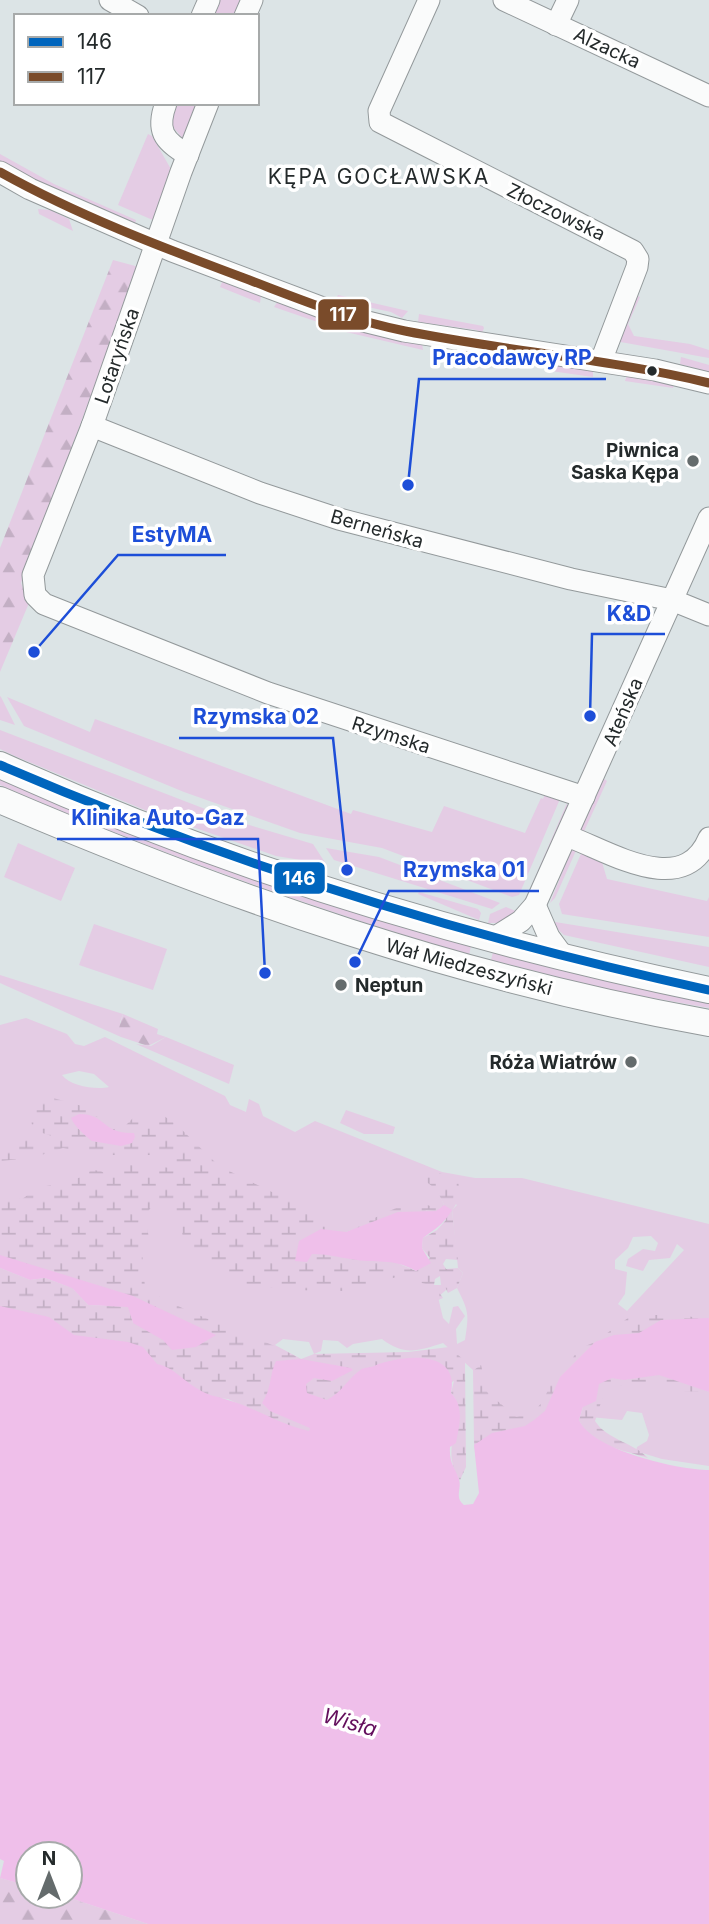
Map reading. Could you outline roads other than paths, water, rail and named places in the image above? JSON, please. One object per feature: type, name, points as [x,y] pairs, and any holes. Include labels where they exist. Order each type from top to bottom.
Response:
[{"type":"main road","name":"Wał Miedzeszyński","points":[[0,765],[100,808],[380,905],[563,956],[709,990]]},
{"type":"main road","name":"Wał Miedzeszyński","points":[[0,800],[153,863],[341,931],[536,987],[709,1023]]},
{"type":"street","points":[[110,0],[134,14]]},
{"type":"street","name":"Złoczowska","points":[[429,0],[379,111],[380,122],[634,251],[638,258],[636,267],[601,362]]},
{"type":"street","name":"Alzacka","points":[[504,0],[709,96]]},
{"type":"street","points":[[556,25],[568,0]]},
{"type":"street","points":[[165,105],[160,119],[162,130],[179,150],[188,155]]},
{"type":"street","name":"Lotaryńska","points":[[44,604],[33,588],[33,575],[92,426],[207,105]]},
{"type":"street","points":[[0,172],[30,189],[157,245],[347,317],[416,333],[685,375],[709,383]]},
{"type":"street","name":"Berneńska","points":[[92,426],[187,466],[315,511],[417,541],[672,600],[709,615]]},
{"type":"street","name":"Ateńska","points":[[494,938],[521,921],[536,905],[709,518]]},
{"type":"street","name":"Rzymska","points":[[44,604],[268,693],[584,797]]},
{"type":"street","points":[[567,836],[610,852],[618,860],[673,869],[692,862],[709,838]]},
{"type":"street","points":[[536,905],[549,937],[563,956]]},
{"type":"water","points":[[79,1114],[95,1117],[115,1130],[134,1133],[135,1137],[132,1143],[121,1146],[92,1141],[71,1118]]},
{"type":"water","points":[[444,1205],[452,1210],[449,1215],[423,1238],[422,1248],[431,1263],[416,1271],[391,1262],[322,1254],[312,1254],[307,1262],[295,1261],[299,1241],[321,1229],[346,1232],[398,1212],[436,1211]]},
{"type":"water","points":[[0,1255],[133,1296],[216,1335],[196,1347],[172,1350],[163,1340],[133,1323],[128,1307],[88,1305],[72,1288],[45,1278],[30,1280],[0,1268]]},
{"type":"water","name":"Wisła","points":[[0,1306],[49,1317],[74,1335],[128,1342],[143,1347],[157,1364],[174,1371],[192,1386],[209,1395],[238,1403],[288,1425],[309,1431],[310,1428],[270,1411],[262,1403],[276,1361],[301,1359],[351,1368],[353,1370],[332,1381],[314,1378],[306,1384],[307,1393],[327,1400],[337,1394],[362,1369],[398,1359],[426,1358],[437,1362],[446,1368],[451,1378],[451,1393],[460,1410],[456,1443],[450,1447],[450,1452],[460,1483],[459,1499],[464,1505],[473,1504],[479,1493],[474,1445],[492,1433],[525,1426],[545,1411],[560,1377],[595,1342],[614,1335],[639,1333],[661,1320],[709,1318],[709,1392],[659,1375],[624,1380],[612,1378],[599,1384],[596,1401],[583,1407],[579,1420],[587,1431],[618,1449],[658,1462],[709,1470],[709,1924],[148,1924],[84,1903],[84,1840],[14,1840],[14,1882],[0,1878],[4,1861],[0,1859]]},
{"type":"place","name":"Piwnica Saska Kępa","points":[[693,461]]},
{"type":"place","name":"Pracodawcy RP","points":[[408,485]]},
{"type":"place","name":"EstyMA","points":[[34,652]]},
{"type":"place","name":"K&D","points":[[590,716]]},
{"type":"place","name":"Rzymska 02","points":[[347,870]]},
{"type":"place","name":"Rzymska 01","points":[[355,962]]},
{"type":"place","name":"Klinika Auto-Gaz","points":[[265,973]]},
{"type":"place","name":"Neptun","points":[[341,985]]},
{"type":"place","name":"Róża Wiatrów","points":[[631,1062]]},
{"type":"district","name":"KĘPA GOCŁAWSKA","points":[[379,176]]}]
